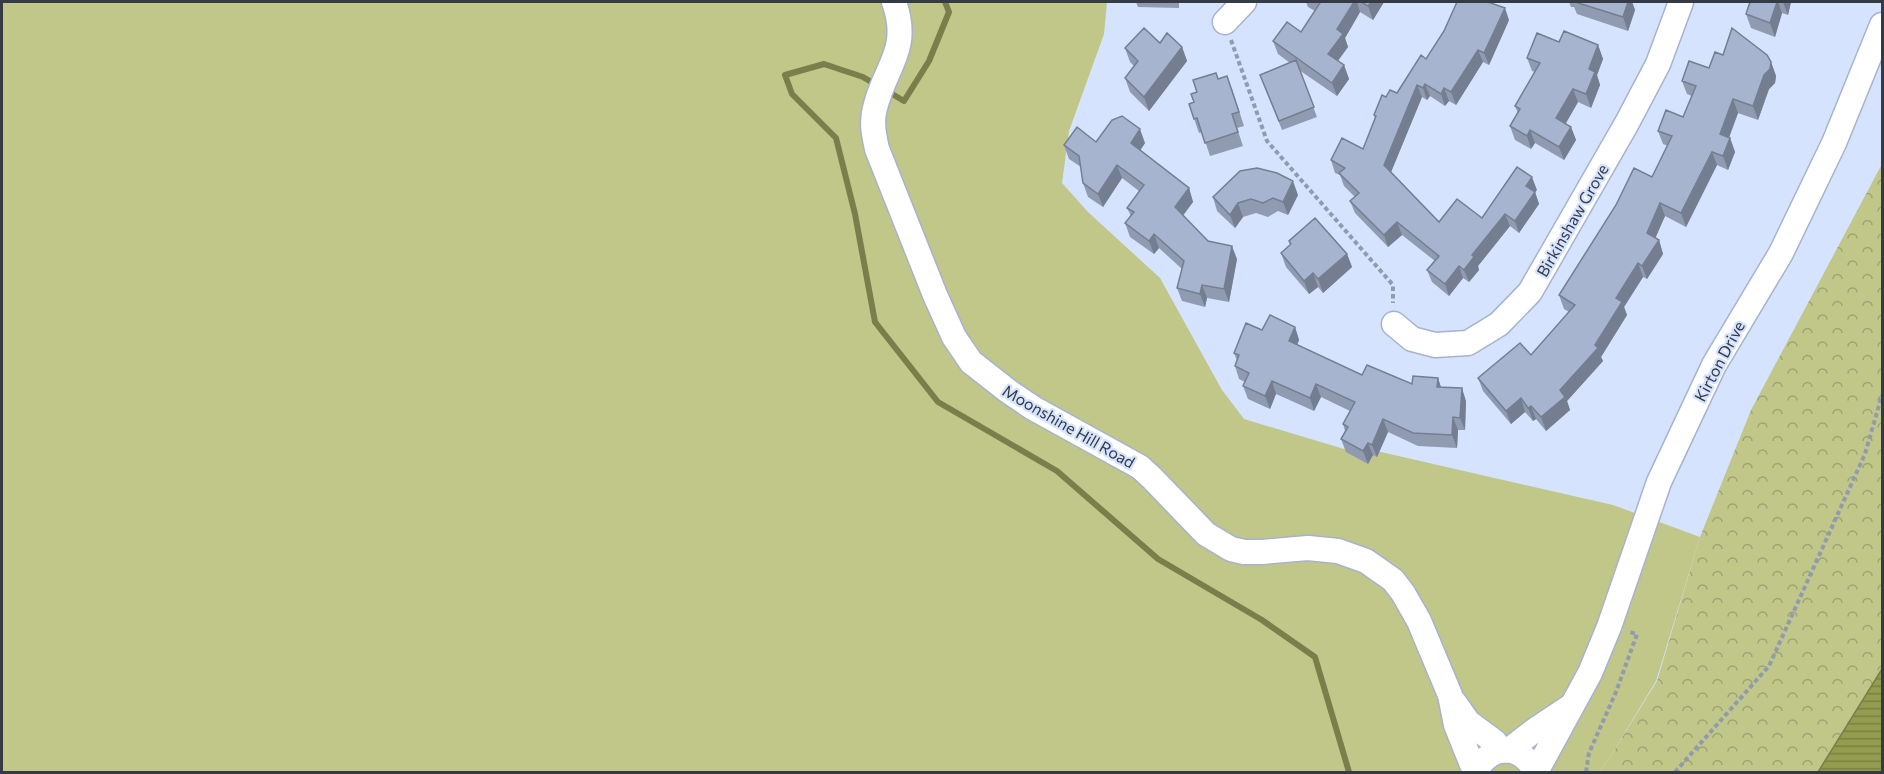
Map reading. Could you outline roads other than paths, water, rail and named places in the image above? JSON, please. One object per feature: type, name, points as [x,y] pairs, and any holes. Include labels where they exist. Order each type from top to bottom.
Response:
[{"type":"street","name":"Moonshine Hill Road","points":[[894,2],[899,20],[899,41],[873,116],[877,149],[935,295],[954,337],[971,362],[1008,392],[1033,408],[1140,467],[1206,534],[1231,549],[1244,552],[1308,548],[1338,551],[1366,561],[1382,570],[1403,592],[1419,621],[1450,695],[1468,722],[1506,750],[1526,758],[1535,772]]},
{"type":"street","points":[[1225,22],[1244,2]]},
{"type":"street","name":"Birkinshaw Grove","points":[[1394,324],[1413,339],[1435,345],[1468,343],[1499,324],[1530,292],[1627,123],[1658,64],[1681,2]]},
{"type":"street","name":"Kirton Drive","points":[[1535,772],[1590,674],[1609,627],[1659,482],[1714,365],[1781,253],[1834,143],[1882,25]]},
{"type":"street","name":"Moonshine Hill Road","points":[[1450,695],[1456,725],[1475,772]]},
{"type":"street","name":"Kirton Drive","points":[[1475,772],[1485,758],[1506,750],[1572,705]]},
{"type":"waterway","points":[[887,91],[904,101],[929,61],[949,12],[945,2]]},
{"type":"waterway","points":[[878,86],[863,77],[824,64],[785,75],[792,94],[836,138],[855,214],[875,322],[938,402],[1057,471],[1158,559],[1262,620],[1315,657],[1349,772]]}]
